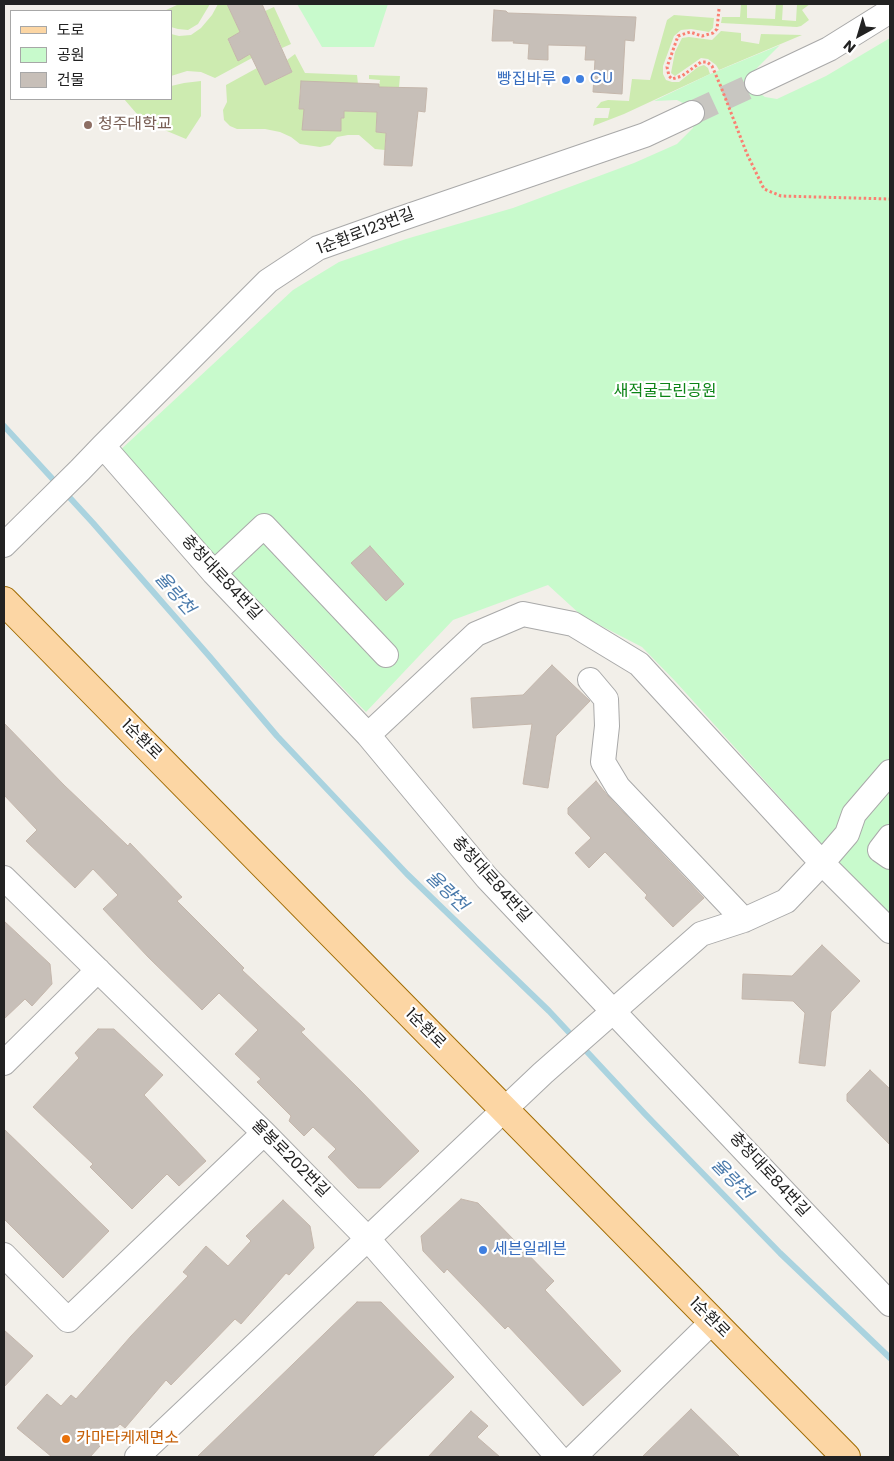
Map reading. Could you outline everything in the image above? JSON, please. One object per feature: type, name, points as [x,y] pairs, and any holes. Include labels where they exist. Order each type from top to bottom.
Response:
[{"type":"main road","name":"1순환로","points":[[4,600],[846,1457]]},
{"type":"street","points":[[757,83],[829,49],[890,11]]},
{"type":"street","name":"1순환로123번길","points":[[6,543],[268,281],[318,248],[645,135],[692,114]]},
{"type":"street","name":"충청대로84번길","points":[[103,446],[214,573],[368,735],[488,878],[890,1304]]},
{"type":"street","points":[[214,573],[264,526],[386,655]]},
{"type":"street","points":[[368,735],[476,634],[523,614],[573,624],[639,664],[822,863],[890,931]]},
{"type":"street","points":[[590,680],[606,700],[607,726],[603,762],[618,787],[744,920]]},
{"type":"street","points":[[137,1457],[543,1073],[701,934],[744,920],[786,902],[847,834],[854,814],[890,772]]},
{"type":"street","points":[[890,837],[880,850],[890,857]]},
{"type":"street","name":"율봉로202번길","points":[[4,878],[264,1133],[368,1239],[558,1457]]},
{"type":"street","points":[[4,1063],[98,970]]},
{"type":"street","points":[[4,1256],[68,1320],[264,1133]]},
{"type":"street","points":[[574,1457],[713,1321]]},
{"type":"path","points":[[718,9],[717,30],[713,33],[702,36],[690,32],[678,36],[667,67],[668,76],[672,79],[682,76],[701,62],[707,62],[712,66],[747,154],[764,189],[781,196],[890,199]]},
{"type":"green space","points":[[179,4],[210,4],[198,24],[188,30],[172,27],[172,10],[166,10]]},
{"type":"green space","points":[[218,4],[227,4],[240,32],[228,40],[238,60],[250,54],[252,58],[215,78],[201,72],[187,71],[172,76],[172,34],[191,35],[201,28]]},
{"type":"green space","points":[[297,4],[388,4],[374,47],[322,47]]},
{"type":"green space","points":[[741,4],[747,4],[747,18],[775,19],[776,4],[783,4],[782,20],[796,21],[797,4],[810,4],[802,10],[809,20],[797,27],[721,23],[722,17],[740,17]]},
{"type":"green space","points":[[274,7],[291,44],[282,48],[265,11]]},
{"type":"green space","points":[[674,15],[714,18],[713,28],[709,32],[691,29],[681,30],[674,36],[663,66],[663,74],[666,80],[679,82],[698,67],[704,65],[708,68],[710,74],[624,114],[593,126],[595,118],[608,118],[610,108],[596,108],[601,102],[608,100],[629,101],[632,79],[650,80],[667,20]]},
{"type":"green space","points":[[721,31],[741,33],[741,41],[759,44],[761,34],[802,35],[719,70],[708,59],[701,58],[675,76],[671,73],[675,52],[682,38],[712,40]]},
{"type":"green space","name":"새적굴근린공원","points":[[890,38],[890,914],[847,872],[676,682],[642,647],[582,616],[548,585],[453,620],[366,712],[116,454],[293,290],[339,262],[406,239],[513,208],[634,163],[677,144],[693,128],[695,116],[689,106],[677,100],[654,101],[710,74],[780,45],[755,70],[753,79],[758,92],[765,97],[777,99],[826,76]]},
{"type":"green space","points":[[295,54],[305,73],[357,75],[358,84],[300,88],[299,109],[304,109],[341,130],[341,118],[344,111],[377,112],[376,132],[386,133],[385,150],[375,149],[359,135],[337,137],[330,145],[320,147],[300,144],[280,132],[265,129],[237,129],[230,126],[224,120],[223,110],[227,102],[226,85],[257,68],[265,85],[292,72],[287,60]]},
{"type":"green space","points":[[369,75],[400,76],[399,87],[379,87],[380,80],[369,79]]},
{"type":"green space","points":[[201,81],[201,116],[186,139],[143,121],[125,100],[172,100],[172,86]]},
{"type":"building","points":[[227,4],[262,4],[292,72],[265,85],[250,54],[238,61],[228,39],[240,32]]},
{"type":"building","points":[[494,10],[506,11],[508,13],[636,17],[634,41],[625,40],[622,94],[593,92],[595,60],[585,60],[586,46],[548,45],[548,60],[528,59],[529,44],[513,43],[514,41],[492,41]]},
{"type":"building","points":[[301,81],[379,84],[379,87],[427,88],[425,112],[418,111],[412,166],[384,165],[386,133],[376,132],[377,112],[344,111],[344,118],[341,118],[341,131],[302,130],[304,109],[299,109]]},
{"type":"building","points":[[370,546],[404,584],[386,601],[351,563]]},
{"type":"building","points":[[552,665],[590,701],[556,736],[548,788],[523,784],[532,724],[473,728],[471,698],[523,695]]},
{"type":"building","points":[[4,723],[64,785],[128,846],[130,843],[182,897],[177,901],[244,968],[242,970],[305,1029],[301,1032],[419,1151],[380,1188],[358,1188],[328,1157],[336,1149],[313,1127],[304,1136],[289,1121],[291,1116],[257,1082],[261,1079],[235,1054],[258,1030],[219,993],[202,1010],[103,909],[118,895],[93,869],[75,888],[26,841],[37,830],[4,795]]},
{"type":"building","points":[[596,781],[704,898],[673,927],[645,898],[647,895],[605,852],[589,868],[575,853],[591,838],[568,814],[568,808]]},
{"type":"building","points":[[4,921],[50,964],[52,984],[32,1006],[25,999],[4,1019]]},
{"type":"building","points":[[822,945],[860,981],[831,1012],[825,1066],[799,1063],[805,1013],[793,1001],[742,999],[743,974],[792,976]]},
{"type":"building","points":[[98,1029],[114,1029],[163,1075],[144,1095],[206,1161],[179,1186],[167,1174],[132,1209],[90,1167],[93,1164],[33,1107],[79,1058],[75,1053]]},
{"type":"building","points":[[870,1070],[890,1089],[890,1145],[847,1101],[847,1094]]},
{"type":"building","points":[[4,1129],[109,1231],[63,1278],[4,1219]]},
{"type":"building","points":[[461,1199],[478,1203],[554,1281],[545,1290],[621,1371],[583,1406],[508,1326],[505,1329],[447,1269],[444,1273],[423,1251],[421,1236]]},
{"type":"building","points":[[283,1200],[310,1226],[314,1248],[289,1275],[286,1273],[241,1324],[235,1319],[171,1385],[166,1380],[125,1428],[120,1424],[90,1457],[52,1457],[17,1428],[47,1394],[61,1406],[71,1395],[76,1399],[131,1336],[188,1276],[183,1272],[206,1246],[228,1266],[251,1241],[246,1236]]},
{"type":"building","points":[[357,1302],[381,1302],[454,1377],[372,1457],[197,1457]]},
{"type":"building","points":[[4,1330],[33,1356],[4,1387]]},
{"type":"building","points":[[691,1409],[740,1457],[642,1457]]},
{"type":"building","points":[[471,1411],[488,1426],[477,1437],[500,1457],[428,1457]]},
{"type":"waterway","name":"율량천","points":[[4,426],[93,523],[277,736],[407,874],[549,1011],[645,1114],[780,1253],[890,1358]]},
{"type":"tunnel","points":[[692,113],[757,83]]},
{"type":"place","name":"CU","points":[[580,79]]},
{"type":"place","name":"빵집바루","points":[[566,80]]},
{"type":"place","name":"청주대학교","points":[[88,125]]},
{"type":"place","name":"세븐일레븐","points":[[483,1250]]},
{"type":"place","name":"카마타케제면소","points":[[66,1439]]}]
